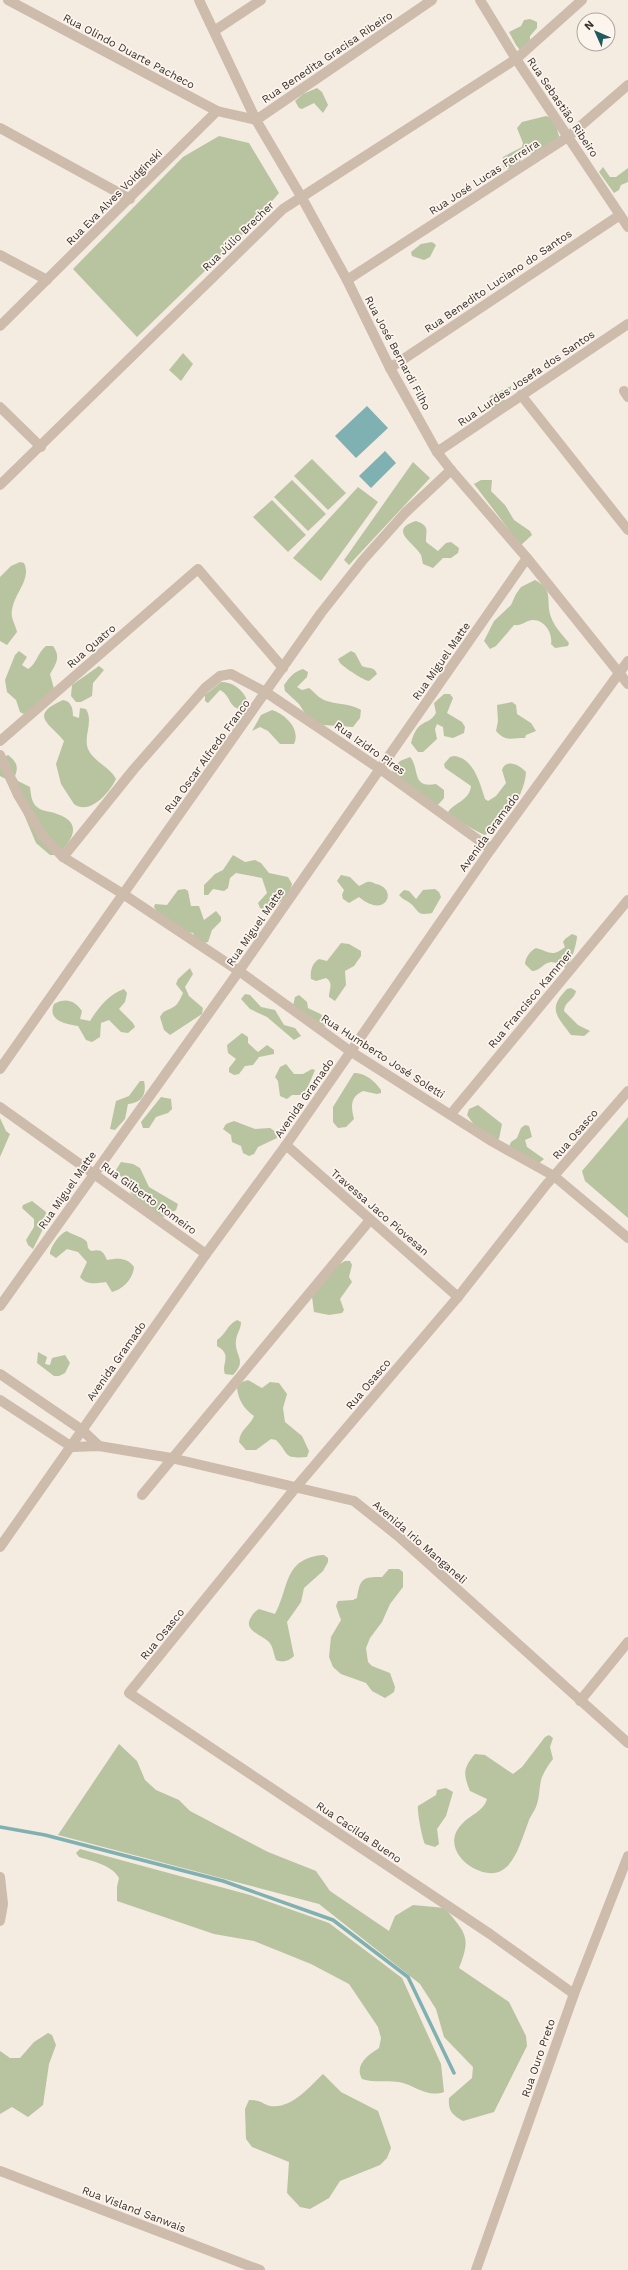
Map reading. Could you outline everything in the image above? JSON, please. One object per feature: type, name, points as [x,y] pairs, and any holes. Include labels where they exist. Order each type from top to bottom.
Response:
[{"type":"street","name":"Rua Olindo Duarte Pacheco","points":[[8,0],[217,111]]},
{"type":"street","name":"Rua José Bernardi Filho","points":[[199,0],[256,120],[302,198],[346,280],[390,368],[437,452],[450,470],[527,558],[628,684]]},
{"type":"street","points":[[214,31],[261,0]]},
{"type":"street","name":"Rua Benedita Gracisa Ribeiro","points":[[256,120],[432,0]]},
{"type":"street","name":"Rua Sebastião Ribeiro","points":[[480,0],[516,59],[569,136],[628,228]]},
{"type":"street","name":"Rua Júlio Brecher","points":[[0,485],[41,447],[277,214],[516,59],[582,0]]},
{"type":"street","name":"Rua José Lucas Ferreira","points":[[346,280],[569,136],[628,85]]},
{"type":"street","points":[[217,111],[256,120]]},
{"type":"street","name":"Rua Eva Alves Voidginski","points":[[0,326],[217,111]]},
{"type":"street","points":[[0,128],[130,198]]},
{"type":"street","name":"Rua Benedito Luciano do Santos","points":[[390,368],[620,215]]},
{"type":"street","points":[[0,255],[47,280]]},
{"type":"street","name":"Rua Lurdes Josefa dos Santos","points":[[437,452],[628,324]]},
{"type":"street","points":[[520,396],[628,530]]},
{"type":"street","points":[[0,406],[41,447]]},
{"type":"street","name":"Rua Oscar Alfredo Franco","points":[[0,1070],[322,613],[363,560],[405,513],[450,470]]},
{"type":"street","name":"Rua Miguel Matte","points":[[0,1306],[239,971],[527,558]]},
{"type":"street","name":"Rua Quatro","points":[[0,741],[198,569],[283,668]]},
{"type":"street","name":"Avenida Gramado","points":[[0,1548],[206,1254],[286,1145],[491,849],[628,662]]},
{"type":"street","name":"Rua Izidro Pires","points":[[63,857],[134,769],[205,688],[220,676],[231,674],[267,693],[380,769],[491,849]]},
{"type":"street","name":"Rua Humberto José Soletti","points":[[0,755],[18,795],[42,835],[63,857],[123,894],[239,971],[350,1051],[493,1142],[554,1176],[628,1238]]},
{"type":"street","name":"Rua Francisco Kammer","points":[[450,1114],[628,900]]},
{"type":"street","name":"Rua Osasco","points":[[129,1693],[297,1486],[458,1297],[554,1176],[628,1091]]},
{"type":"street","name":"Rua Gilberto Romeiro","points":[[0,1107],[206,1254]]},
{"type":"street","name":"Travessa Jaco Piovesan","points":[[286,1145],[458,1297]]},
{"type":"street","points":[[142,1495],[171,1458],[370,1220]]},
{"type":"street","points":[[0,1374],[82,1430],[99,1446]]},
{"type":"street","points":[[0,1400],[72,1447]]},
{"type":"street","name":"Avenida Irio Manganeli","points":[[72,1447],[99,1446],[171,1458],[297,1486],[354,1501],[398,1536],[628,1743]]},
{"type":"street","points":[[580,1700],[628,1642]]},
{"type":"street","name":"Rua Cacilda Bueno","points":[[129,1693],[490,1934],[574,1994]]},
{"type":"street","name":"Rua Ouro Preto","points":[[476,2270],[574,1994],[628,1856]]},
{"type":"street","points":[[0,1876],[3,1904],[0,1921]]},
{"type":"street","name":"Rua Visland Sanwais","points":[[0,2171],[260,2270]]},
{"type":"green space","points":[[530,19],[537,22],[537,28],[530,36],[530,42],[521,51],[509,32],[521,26],[524,20]]},
{"type":"green space","points":[[317,88],[322,92],[328,105],[323,113],[314,103],[302,109],[299,108],[295,101],[303,94]]},
{"type":"green space","points":[[546,116],[554,119],[559,136],[553,145],[535,156],[528,153],[523,155],[520,162],[509,169],[504,168],[502,163],[503,157],[522,147],[523,143],[517,128],[522,122]]},
{"type":"green space","points":[[219,136],[249,143],[279,193],[248,229],[137,337],[73,269],[183,157]]},
{"type":"green space","points":[[603,167],[610,177],[616,177],[628,168],[628,182],[621,185],[619,190],[614,193],[599,172]]},
{"type":"green space","points":[[432,242],[436,245],[430,257],[424,260],[412,256],[411,252],[421,244]]},
{"type":"green space","points":[[183,353],[193,364],[181,381],[169,370]]},
{"type":"green space","points":[[511,386],[511,392],[505,397],[505,403],[492,410],[488,404],[490,396]]},
{"type":"green space","points":[[312,459],[346,493],[328,510],[294,476]]},
{"type":"green space","points":[[413,462],[430,478],[349,565],[344,560]]},
{"type":"green space","points":[[292,480],[326,514],[308,531],[274,497]]},
{"type":"green space","points":[[481,480],[492,480],[491,491],[505,505],[514,520],[530,531],[532,535],[521,545],[474,484]]},
{"type":"green space","points":[[358,487],[378,502],[321,581],[293,558]]},
{"type":"green space","points":[[272,500],[306,535],[288,552],[253,517]]},
{"type":"green space","points":[[416,521],[423,525],[427,531],[426,542],[438,551],[446,543],[451,542],[459,548],[458,553],[451,558],[443,558],[433,568],[423,564],[418,550],[403,533],[404,528]]},
{"type":"green space","points":[[20,562],[24,563],[26,576],[12,610],[12,617],[17,632],[7,645],[0,641],[0,577],[11,566]]},
{"type":"green space","points":[[535,580],[545,588],[547,592],[551,617],[557,628],[569,643],[568,646],[555,648],[551,644],[551,636],[547,628],[541,622],[532,620],[519,625],[514,625],[496,646],[490,649],[484,641],[494,621],[511,605],[521,587]]},
{"type":"green space","points":[[46,646],[53,646],[57,654],[56,664],[50,674],[54,689],[26,715],[20,712],[16,700],[7,692],[5,680],[15,655],[19,651],[27,657],[22,665],[28,669],[33,665]]},
{"type":"green space","points":[[351,651],[355,653],[362,666],[376,671],[377,674],[369,681],[354,674],[340,663],[338,659]]},
{"type":"green space","points":[[99,666],[104,670],[93,683],[92,696],[81,702],[76,702],[71,696],[72,685]]},
{"type":"green space","points":[[303,669],[308,672],[307,677],[297,687],[302,690],[309,688],[324,700],[352,706],[361,710],[360,718],[353,727],[323,725],[306,715],[299,704],[285,691],[284,685],[288,680],[294,673]]},
{"type":"green space","points":[[221,682],[229,683],[237,687],[243,693],[247,700],[244,709],[235,707],[227,696],[220,690],[208,703],[205,701],[205,695]]},
{"type":"green space","points":[[444,694],[450,694],[453,698],[447,713],[462,722],[465,727],[464,733],[453,738],[444,736],[443,727],[437,724],[435,729],[437,739],[423,752],[418,752],[411,743],[414,735],[420,726],[430,720],[436,713],[434,703]]},
{"type":"green space","points":[[63,700],[71,705],[73,716],[79,718],[80,708],[86,709],[89,719],[87,739],[88,749],[91,754],[110,771],[116,779],[99,801],[86,807],[80,807],[74,804],[61,784],[56,764],[64,741],[48,725],[44,716],[46,711]]},
{"type":"green space","points":[[512,702],[516,705],[517,714],[531,723],[536,731],[526,735],[525,738],[506,738],[496,731],[498,721],[497,705]]},
{"type":"green space","points":[[272,710],[287,719],[294,728],[296,738],[294,744],[280,744],[268,731],[260,727],[252,731],[261,715]]},
{"type":"green space","points":[[8,755],[16,764],[17,769],[15,776],[18,781],[30,787],[35,805],[41,810],[55,813],[65,818],[73,827],[71,838],[57,855],[50,855],[36,843],[10,781],[0,776],[0,759]]},
{"type":"green space","points":[[454,756],[467,761],[478,779],[485,799],[488,801],[496,796],[506,783],[502,770],[504,766],[507,764],[517,765],[526,772],[522,790],[513,808],[500,824],[485,835],[459,821],[448,812],[468,795],[471,786],[445,768],[444,764],[450,757]]},
{"type":"green space","points":[[410,757],[419,781],[428,785],[436,784],[444,790],[444,798],[437,806],[391,772],[400,761]]},
{"type":"green space","points":[[233,855],[245,862],[255,860],[261,863],[269,873],[288,877],[292,884],[289,893],[273,910],[268,912],[260,908],[258,903],[267,893],[262,878],[236,873],[230,878],[228,888],[224,891],[213,889],[208,895],[204,895],[204,885],[215,874],[223,870]]},
{"type":"green space","points":[[341,875],[350,877],[359,886],[366,882],[372,882],[383,887],[387,891],[388,896],[386,901],[382,904],[376,905],[368,903],[359,897],[349,903],[343,899],[342,895],[344,890],[337,881]]},
{"type":"green space","points":[[185,889],[188,891],[191,906],[199,906],[204,920],[216,911],[221,917],[221,921],[212,930],[208,942],[204,943],[195,939],[193,933],[187,932],[158,913],[154,907],[155,904],[167,905],[178,890]]},
{"type":"green space","points":[[435,889],[439,892],[441,897],[432,913],[427,914],[418,912],[410,903],[399,895],[404,890],[409,891],[416,899],[423,890]]},
{"type":"green space","points":[[572,934],[577,936],[577,939],[572,958],[566,968],[551,962],[535,971],[532,971],[525,964],[530,952],[534,949],[536,948],[550,953],[557,952],[565,947],[563,942]]},
{"type":"green space","points":[[341,943],[349,944],[361,951],[361,956],[354,966],[345,971],[346,985],[335,1001],[329,997],[330,982],[326,978],[316,981],[311,979],[311,973],[313,965],[319,959],[327,961]]},
{"type":"green space","points":[[190,968],[193,974],[185,987],[189,996],[203,1008],[202,1014],[170,1035],[164,1030],[160,1017],[165,1011],[175,1006],[179,1002],[183,993],[176,984],[178,979]]},
{"type":"green space","points":[[571,988],[576,991],[574,996],[564,1008],[564,1011],[578,1025],[590,1031],[584,1036],[571,1035],[556,1012],[557,1002],[567,989]]},
{"type":"green space","points":[[124,989],[127,993],[125,1002],[119,1009],[135,1027],[128,1033],[121,1032],[109,1020],[101,1023],[100,1037],[92,1042],[86,1040],[78,1026],[63,1023],[55,1018],[53,1014],[54,1004],[62,1001],[70,1001],[82,1011],[80,1019],[90,1021],[104,1002]]},
{"type":"green space","points":[[245,994],[250,995],[261,1007],[275,1010],[284,1025],[295,1028],[301,1036],[294,1040],[267,1017],[250,1009],[241,999]]},
{"type":"green space","points":[[299,995],[307,1002],[308,1008],[321,1014],[325,1019],[325,1027],[293,1006],[295,997]]},
{"type":"green space","points":[[242,1033],[248,1037],[248,1043],[258,1052],[267,1045],[274,1050],[274,1054],[259,1057],[253,1065],[245,1066],[239,1074],[234,1075],[229,1072],[229,1068],[236,1059],[228,1053],[227,1045]]},
{"type":"green space","points":[[286,1064],[294,1074],[303,1074],[312,1069],[315,1070],[307,1089],[302,1095],[292,1095],[287,1099],[280,1096],[278,1081],[275,1077],[280,1067]]},
{"type":"green space","points":[[354,1073],[362,1074],[372,1080],[379,1087],[381,1093],[377,1094],[363,1091],[359,1093],[352,1102],[354,1119],[346,1127],[338,1128],[333,1122],[333,1107]]},
{"type":"green space","points":[[140,1081],[144,1081],[144,1094],[137,1102],[128,1104],[125,1119],[115,1130],[110,1129],[116,1101],[129,1096]]},
{"type":"green space","points":[[161,1097],[171,1099],[172,1109],[168,1113],[156,1117],[149,1128],[143,1128],[141,1122]]},
{"type":"green space","points":[[478,1105],[502,1124],[499,1139],[495,1140],[475,1126],[467,1115],[469,1109]]},
{"type":"green space","points":[[628,1117],[628,1218],[585,1181],[582,1171]]},
{"type":"green space","points":[[0,1118],[6,1131],[10,1134],[0,1157]]},
{"type":"green space","points":[[234,1121],[255,1129],[270,1128],[276,1132],[277,1138],[258,1147],[254,1154],[249,1156],[243,1153],[241,1146],[232,1142],[231,1135],[223,1129],[226,1124]]},
{"type":"green space","points":[[525,1125],[529,1126],[532,1137],[525,1140],[527,1147],[544,1159],[538,1164],[509,1147],[511,1142],[517,1138],[521,1128]]},
{"type":"green space","points":[[121,1162],[133,1164],[140,1168],[149,1187],[178,1204],[176,1210],[164,1217],[158,1216],[131,1194],[129,1187],[116,1170]]},
{"type":"green space","points":[[32,1201],[46,1212],[44,1227],[33,1249],[28,1245],[26,1240],[34,1227],[34,1219],[22,1208],[23,1205]]},
{"type":"green space","points":[[67,1231],[85,1240],[91,1251],[101,1251],[107,1260],[122,1259],[128,1261],[134,1267],[132,1276],[127,1283],[120,1289],[112,1292],[106,1282],[89,1283],[80,1277],[87,1262],[78,1252],[67,1249],[56,1258],[50,1254],[50,1251],[61,1234]]},
{"type":"green space","points":[[345,1261],[350,1261],[352,1265],[349,1277],[352,1282],[340,1299],[344,1310],[342,1313],[329,1315],[314,1312],[312,1297],[338,1265]]},
{"type":"green space","points":[[237,1320],[241,1322],[236,1340],[240,1365],[233,1375],[225,1374],[224,1366],[226,1356],[222,1349],[217,1346],[217,1340]]},
{"type":"green space","points":[[38,1352],[47,1357],[45,1364],[50,1365],[52,1358],[65,1355],[70,1363],[65,1373],[59,1376],[54,1376],[37,1363]]},
{"type":"green space","points":[[248,1380],[262,1388],[270,1382],[279,1383],[287,1394],[283,1408],[285,1422],[302,1436],[309,1451],[307,1457],[290,1456],[276,1440],[271,1439],[256,1450],[246,1450],[239,1442],[241,1434],[254,1416],[242,1404],[237,1387],[242,1382]]},
{"type":"green space","points":[[324,1555],[328,1558],[328,1562],[323,1571],[304,1588],[301,1602],[287,1622],[294,1656],[286,1661],[276,1660],[270,1644],[266,1639],[250,1627],[250,1619],[259,1609],[275,1614],[280,1604],[286,1584],[294,1568],[301,1562],[311,1557]]},
{"type":"green space","points":[[389,1569],[399,1569],[403,1572],[403,1587],[390,1604],[382,1622],[370,1638],[366,1648],[368,1662],[372,1666],[390,1673],[395,1687],[394,1692],[385,1698],[372,1691],[366,1683],[341,1674],[333,1667],[329,1657],[331,1637],[341,1620],[336,1606],[338,1601],[353,1600],[357,1598],[361,1583],[364,1580],[370,1577],[382,1577]]},
{"type":"green space","points":[[549,1735],[553,1738],[550,1747],[553,1759],[542,1777],[537,1804],[516,1854],[504,1869],[496,1873],[486,1873],[473,1868],[462,1860],[454,1843],[457,1830],[465,1821],[483,1807],[487,1799],[470,1791],[465,1776],[468,1763],[475,1754],[485,1755],[513,1774],[522,1767],[545,1737]]},
{"type":"green space","points":[[119,1744],[137,1761],[145,1780],[156,1790],[179,1800],[190,1811],[268,1852],[316,1871],[330,1891],[389,1931],[395,1916],[413,1905],[445,1908],[462,1930],[466,1942],[459,1968],[509,2002],[526,2036],[527,2046],[494,2112],[463,2121],[453,2115],[449,2106],[449,2098],[472,2078],[473,2067],[444,2037],[436,2009],[420,1984],[319,1904],[58,1835]]},
{"type":"green space","points":[[446,1788],[453,1792],[446,1816],[437,1829],[439,1844],[435,1847],[425,1844],[422,1836],[418,1806],[436,1795],[437,1790]]},
{"type":"green space","points":[[80,1849],[250,1895],[329,1923],[402,1978],[441,2064],[444,2092],[432,2093],[399,2082],[371,2081],[362,2079],[360,2074],[361,2065],[367,2057],[379,2048],[381,2038],[378,2027],[349,1984],[311,1964],[254,1941],[214,1934],[117,1901],[117,1887],[119,1878],[107,1867],[79,1857],[76,1853]]},
{"type":"green space","points":[[48,2033],[52,2035],[56,2045],[49,2064],[43,2105],[28,2117],[12,2107],[0,2114],[0,2051],[10,2058],[20,2058],[34,2042]]},
{"type":"green space","points":[[323,2074],[341,2092],[378,2111],[391,2148],[387,2158],[380,2165],[340,2181],[329,2198],[310,2209],[300,2207],[287,2193],[289,2162],[252,2147],[246,2139],[245,2109],[249,2100],[259,2101],[270,2106],[278,2106],[293,2101],[306,2091]]},
{"type":"water","points":[[367,406],[388,428],[356,458],[335,436]]},
{"type":"water","points":[[385,451],[396,463],[371,488],[359,476]]},
{"type":"waterway","points":[[0,1827],[45,1835],[223,1881],[333,1920],[408,1977],[454,2073]]}]
